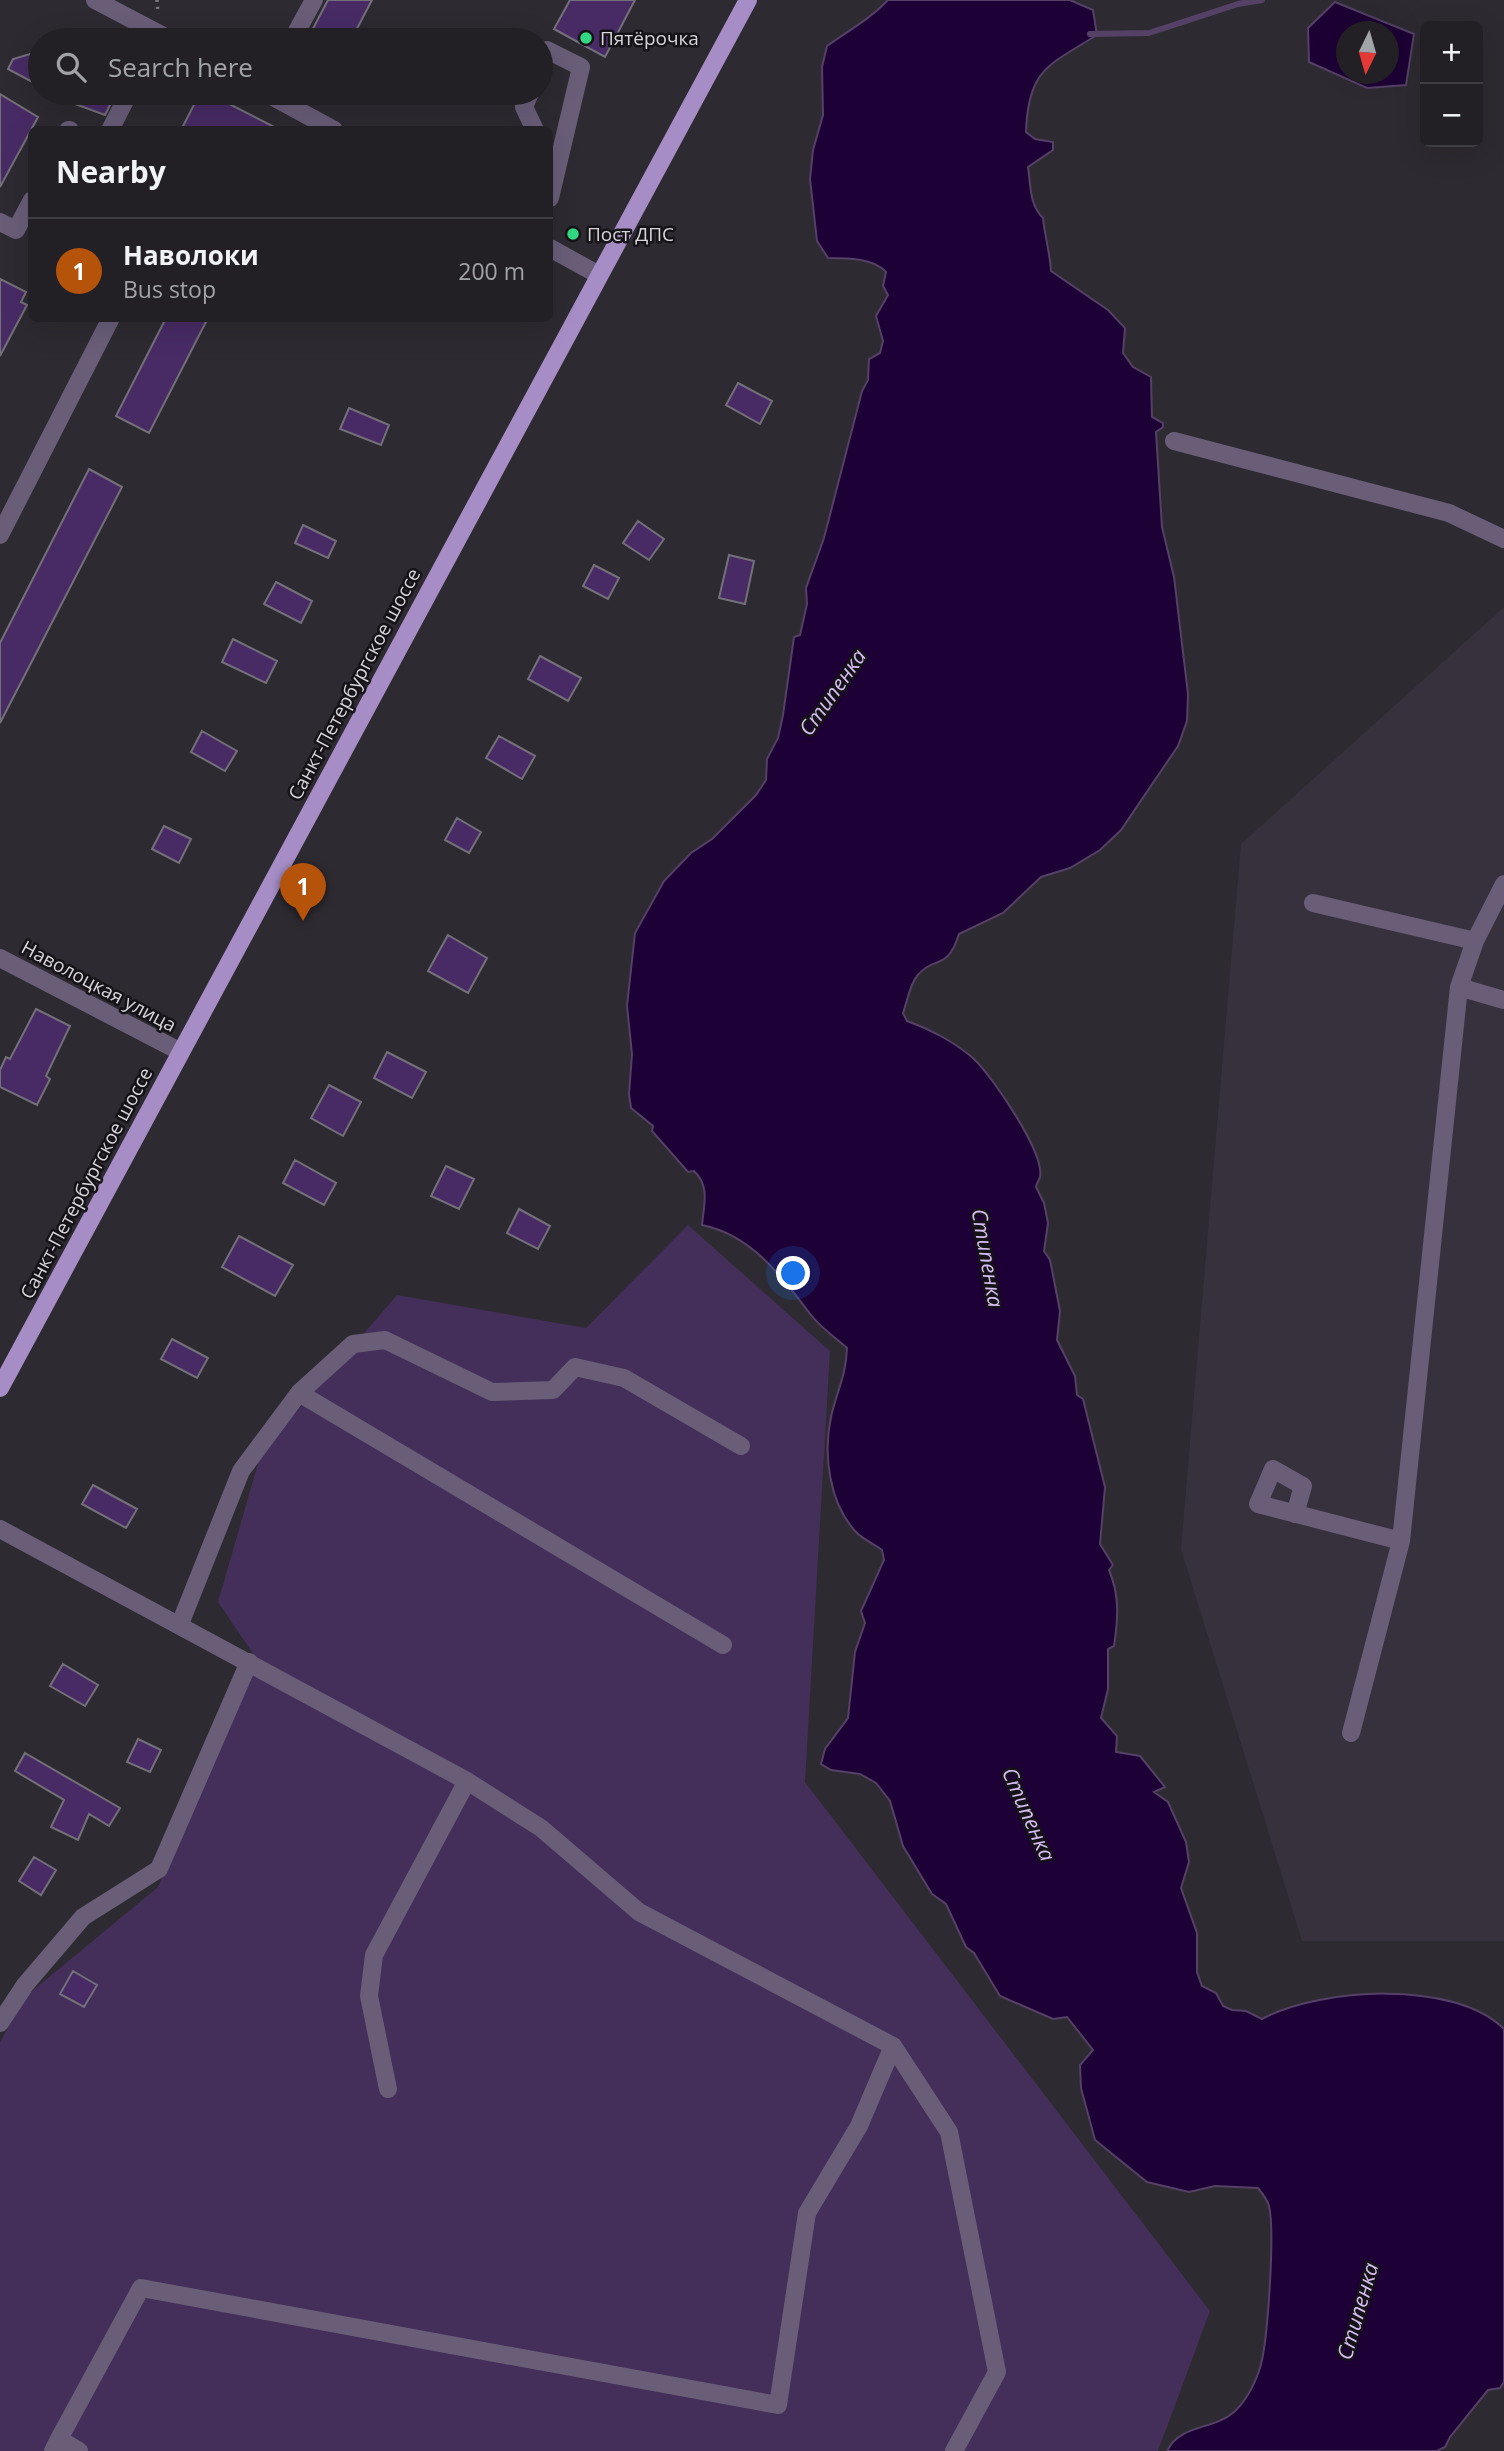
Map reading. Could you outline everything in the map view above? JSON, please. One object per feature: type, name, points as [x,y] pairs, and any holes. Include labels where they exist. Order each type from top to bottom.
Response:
[{"type":"main road","name":"Санкт-Петербургское шоссе","points":[[0,1388],[179,1051],[748,0]]},
{"type":"street","points":[[95,0],[144,28]]},
{"type":"street","points":[[299,28],[314,0]]},
{"type":"street","points":[[553,53],[582,67],[556,144],[553,171]]},
{"type":"street","points":[[112,126],[123,105]]},
{"type":"street","points":[[288,105],[327,126]]},
{"type":"street","points":[[525,105],[533,126]]},
{"type":"street","points":[[0,222],[16,230],[28,208]]},
{"type":"street","points":[[553,250],[599,275]]},
{"type":"street","points":[[0,535],[109,322]]},
{"type":"street","points":[[1174,441],[1449,513],[1504,539]]},
{"type":"street","points":[[1351,1733],[1401,1541],[1459,988],[1475,941],[1504,884]]},
{"type":"street","points":[[1313,903],[1475,941]]},
{"type":"street","name":"Наволоцкая улица","points":[[0,958],[179,1051]]},
{"type":"street","points":[[1459,988],[1504,1000]]},
{"type":"street","points":[[180,1624],[241,1471],[299,1393],[353,1344],[386,1340],[492,1392],[553,1390],[575,1367],[624,1378],[741,1446]]},
{"type":"street","points":[[299,1393],[723,1645]]},
{"type":"street","points":[[1295,1514],[1401,1541]]},
{"type":"street","points":[[0,1529],[467,1781],[541,1828],[639,1912],[894,2046],[950,2132],[997,2372],[954,2451]]},
{"type":"street","points":[[0,2023],[25,1985],[83,1917],[159,1869],[249,1662]]},
{"type":"street","points":[[388,2089],[369,1996],[374,1955],[467,1781]]},
{"type":"street","points":[[79,2451],[56,2445],[141,2288],[778,2405],[807,2213],[859,2126],[894,2046]]},
{"type":"shaded area","points":[[1504,607],[1504,1941],[1302,1941],[1181,1549],[1241,844]]},
{"type":"shaded area","points":[[688,1225],[830,1351],[805,1782],[1210,2311],[1158,2451],[0,2451],[0,2042],[26,1996],[158,1887],[256,1658],[218,1602],[261,1453],[397,1295],[586,1328]]},
{"type":"water","name":"Стипенка","points":[[888,0],[1070,0],[1093,10],[1097,35],[1054,62],[1044,71],[1031,94],[1026,132],[1035,139],[1053,142],[1053,150],[1028,167],[1030,188],[1035,207],[1043,218],[1051,271],[1108,310],[1125,328],[1123,353],[1133,367],[1151,377],[1152,417],[1163,423],[1163,427],[1156,432],[1162,527],[1174,577],[1188,694],[1187,721],[1178,746],[1121,830],[1100,850],[1070,868],[1041,877],[1003,913],[959,934],[950,954],[923,970],[915,979],[903,1013],[907,1021],[951,1042],[982,1068],[1016,1115],[1039,1166],[1040,1177],[1036,1187],[1044,1203],[1048,1223],[1044,1251],[1050,1260],[1060,1311],[1057,1340],[1075,1376],[1077,1395],[1083,1399],[1105,1487],[1100,1544],[1113,1565],[1109,1570],[1115,1589],[1117,1617],[1114,1646],[1108,1649],[1108,1689],[1101,1718],[1117,1736],[1116,1752],[1140,1756],[1165,1787],[1154,1792],[1168,1802],[1186,1842],[1189,1862],[1181,1888],[1197,1933],[1197,1972],[1202,1986],[1216,1993],[1223,2006],[1246,2011],[1262,2019],[1287,2008],[1317,2000],[1350,1995],[1386,1994],[1453,2002],[1482,2013],[1504,2029],[1504,2382],[1500,2388],[1488,2390],[1445,2447],[1437,2451],[1167,2451],[1180,2436],[1226,2418],[1234,2412],[1257,2376],[1265,2339],[1270,2289],[1271,2219],[1268,2203],[1258,2188],[1215,2186],[1189,2192],[1147,2182],[1095,2140],[1081,2088],[1080,2065],[1093,2050],[1067,2017],[1053,2019],[1000,1996],[974,1953],[966,1947],[946,1904],[932,1894],[903,1846],[890,1801],[876,1783],[860,1774],[831,1770],[821,1764],[825,1749],[848,1718],[855,1652],[865,1623],[861,1611],[884,1560],[882,1550],[858,1534],[846,1519],[830,1477],[829,1431],[847,1348],[815,1320],[777,1273],[751,1248],[720,1230],[702,1225],[705,1196],[699,1177],[694,1171],[688,1172],[652,1131],[653,1126],[631,1108],[629,1094],[632,1054],[627,1006],[635,933],[664,881],[691,853],[712,839],[756,795],[766,780],[767,759],[778,738],[783,715],[794,637],[800,635],[807,604],[806,588],[824,538],[862,391],[868,380],[869,359],[880,353],[883,341],[876,316],[888,295],[883,286],[886,272],[867,261],[828,258],[817,241],[810,179],[813,150],[823,115],[822,67],[827,46]]},
{"type":"water","points":[[1335,2],[1382,21],[1336,21],[1336,74],[1309,62],[1308,28]]},
{"type":"water","points":[[1399,28],[1414,34],[1406,85],[1367,88],[1358,84],[1399,84]]},
{"type":"building","points":[[328,0],[372,0],[357,28],[313,28]]},
{"type":"building","points":[[570,0],[635,0],[605,57],[554,29]]},
{"type":"building","points":[[28,55],[28,80],[8,69],[13,59]]},
{"type":"building","points":[[0,94],[38,117],[33,126],[28,126],[28,135],[0,187]]},
{"type":"building","points":[[78,105],[110,105],[105,115]]},
{"type":"building","points":[[194,105],[231,105],[272,126],[183,126]]},
{"type":"building","points":[[0,279],[26,292],[21,302],[27,305],[0,356]]},
{"type":"building","points":[[164,322],[206,322],[149,433],[116,416]]},
{"type":"building","points":[[738,383],[772,401],[760,424],[726,405]]},
{"type":"building","points":[[349,408],[389,425],[381,445],[340,429]]},
{"type":"building","points":[[89,469],[122,487],[0,723],[0,643]]},
{"type":"building","points":[[638,521],[664,539],[649,560],[623,543]]},
{"type":"building","points":[[303,525],[336,541],[328,558],[295,543]]},
{"type":"building","points":[[729,555],[754,561],[745,604],[719,598]]},
{"type":"building","points":[[594,565],[619,578],[608,599],[583,586]]},
{"type":"building","points":[[276,582],[312,601],[301,623],[264,604]]},
{"type":"building","points":[[233,639],[277,661],[266,683],[222,662]]},
{"type":"building","points":[[540,656],[581,678],[568,701],[528,679]]},
{"type":"building","points":[[202,731],[237,751],[225,771],[191,752]]},
{"type":"building","points":[[499,736],[535,756],[522,779],[486,758]]},
{"type":"building","points":[[457,818],[481,832],[469,853],[445,840]]},
{"type":"building","points":[[164,826],[191,839],[179,863],[152,849]]},
{"type":"building","points":[[448,935],[487,958],[468,993],[428,971]]},
{"type":"building","points":[[36,1009],[70,1026],[46,1076],[50,1079],[37,1105],[0,1087],[0,1070],[6,1057],[10,1059]]},
{"type":"building","points":[[387,1052],[426,1072],[412,1098],[374,1078]]},
{"type":"building","points":[[329,1085],[361,1102],[343,1136],[311,1118]]},
{"type":"building","points":[[295,1160],[336,1183],[324,1205],[283,1183]]},
{"type":"building","points":[[446,1166],[474,1179],[459,1209],[431,1196]]},
{"type":"building","points":[[519,1209],[550,1226],[538,1249],[507,1233]]},
{"type":"building","points":[[239,1236],[293,1265],[275,1296],[222,1267]]},
{"type":"building","points":[[172,1339],[208,1358],[197,1378],[161,1359]]},
{"type":"building","points":[[93,1485],[137,1509],[126,1528],[82,1504]]},
{"type":"building","points":[[63,1664],[98,1685],[85,1706],[50,1686]]},
{"type":"building","points":[[138,1739],[161,1750],[150,1772],[127,1762]]},
{"type":"building","points":[[25,1753],[120,1808],[109,1826],[89,1814],[78,1840],[51,1827],[64,1800],[15,1771]]},
{"type":"building","points":[[34,1857],[56,1870],[41,1895],[19,1881]]},
{"type":"building","points":[[73,1971],[97,1985],[84,2007],[60,1994]]},
{"type":"waterway","points":[[1090,34],[1149,33],[1238,4],[1262,0]]},
{"type":"place","name":"Пятёрочка","points":[[586,38]]},
{"type":"place","name":"Пост ДПС","points":[[573,234]]},
{"type":"place","name":"Наволоки","points":[[303,921]]}]
